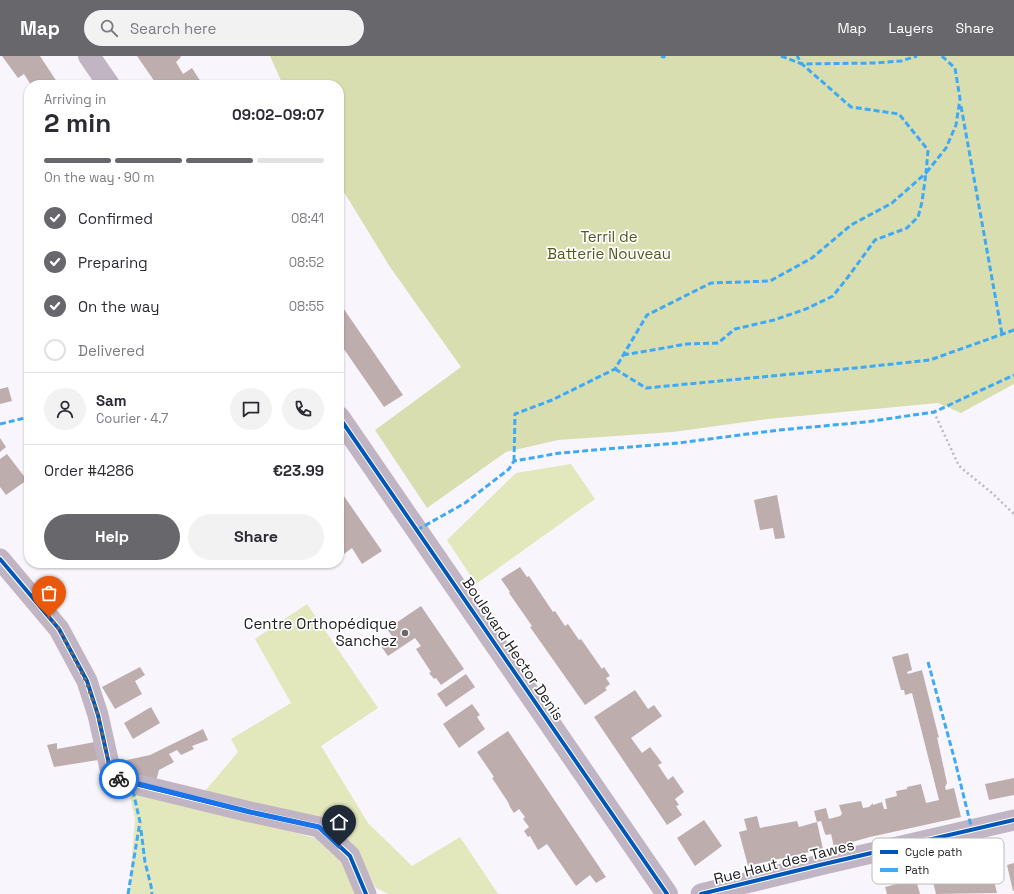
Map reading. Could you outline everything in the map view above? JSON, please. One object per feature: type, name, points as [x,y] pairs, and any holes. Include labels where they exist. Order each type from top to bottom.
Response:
[{"type":"street","points":[[88,56],[105,80]]},
{"type":"street","name":"Boulevard Hector Denis","points":[[344,424],[667,894]]},
{"type":"street","points":[[0,559],[59,629],[86,681],[98,715],[111,773],[116,778],[250,812],[319,827],[350,856],[366,894]]},
{"type":"street","name":"Rue Haut des Tawes","points":[[938,838],[1014,820]]},
{"type":"street","name":"Rue Haut des Tawes","points":[[701,894],[872,854]]},
{"type":"path","points":[[934,412],[959,466],[992,493],[1014,514]]},
{"type":"green space","name":"Terril de Batterie Nouveau","points":[[270,56],[1014,56],[1014,384],[961,413],[938,403],[768,419],[673,432],[558,440],[506,452],[427,508],[375,430],[461,367],[390,267],[344,192],[344,80],[281,80]]},
{"type":"green space","points":[[571,464],[595,499],[476,584],[447,540],[516,473]]},
{"type":"green space","points":[[307,604],[378,708],[321,746],[368,823],[412,866],[460,837],[498,894],[388,894],[376,888],[355,848],[205,791],[238,752],[231,739],[291,703],[255,639]]},
{"type":"green space","points":[[128,787],[315,838],[345,866],[356,894],[129,894],[135,819]]},
{"type":"building","points":[[2,56],[40,56],[56,80],[28,80],[24,74],[18,78]]},
{"type":"building","points":[[137,56],[180,56],[181,57],[176,62],[183,74],[192,68],[200,80],[154,80]]},
{"type":"building","points":[[344,309],[403,395],[384,407],[344,349]]},
{"type":"building","points":[[8,387],[12,401],[0,404],[0,389]]},
{"type":"building","points":[[0,438],[6,447],[0,452]]},
{"type":"building","points":[[7,454],[24,476],[24,482],[6,495],[0,487],[0,459]]},
{"type":"building","points":[[777,495],[785,538],[775,539],[773,528],[760,530],[754,500]]},
{"type":"building","points":[[344,496],[382,551],[362,564],[352,548],[344,554]]},
{"type":"building","points":[[520,567],[527,577],[529,576],[553,612],[555,611],[565,626],[568,624],[579,640],[581,639],[602,669],[604,667],[610,676],[606,678],[610,684],[605,688],[607,690],[585,705],[530,627],[532,626],[501,579]]},
{"type":"building","points":[[421,606],[464,669],[441,685],[436,678],[434,679],[429,673],[431,672],[416,649],[421,646],[415,638],[388,656],[380,645],[392,636],[387,629]]},
{"type":"building","points":[[908,653],[912,670],[907,672],[908,674],[922,670],[939,738],[937,737],[947,783],[945,787],[946,790],[954,788],[961,817],[870,837],[834,847],[831,834],[825,834],[821,821],[817,822],[814,811],[826,808],[829,819],[842,814],[839,805],[861,801],[863,808],[869,807],[873,803],[873,805],[882,802],[884,809],[887,809],[885,799],[897,796],[896,791],[921,784],[926,803],[939,800],[912,693],[905,695],[904,690],[901,690],[892,657]]},
{"type":"building","points":[[140,667],[145,675],[135,681],[142,694],[115,709],[102,687]]},
{"type":"building","points":[[466,674],[475,687],[446,707],[437,694]]},
{"type":"building","points":[[635,690],[648,709],[654,705],[662,716],[631,738],[642,753],[650,747],[662,763],[658,765],[668,780],[673,776],[684,792],[675,799],[679,805],[676,806],[682,815],[667,825],[594,717]]},
{"type":"building","points":[[472,704],[480,715],[477,717],[485,729],[459,748],[443,724]]},
{"type":"building","points":[[151,707],[160,723],[133,739],[124,723]]},
{"type":"building","points":[[203,729],[208,740],[192,746],[194,749],[181,755],[177,750],[169,754],[174,762],[159,770],[156,781],[129,773],[127,760],[150,755]]},
{"type":"building","points":[[508,731],[606,877],[596,883],[590,875],[576,886],[547,844],[538,850],[530,836],[528,837],[524,831],[529,827],[523,819],[525,817],[519,809],[514,813],[492,778],[494,777],[477,752]]},
{"type":"building","points":[[95,742],[98,760],[54,767],[47,745],[57,743],[57,749]]},
{"type":"building","points":[[1014,778],[1014,795],[989,800],[985,784]]},
{"type":"building","points":[[757,816],[760,828],[797,821],[799,827],[817,822],[823,849],[748,866],[739,832],[747,830],[744,819]]},
{"type":"building","points":[[704,820],[722,846],[695,866],[677,838]]},
{"type":"building","points":[[1014,863],[1014,891],[1013,891],[1007,865]]},
{"type":"building","points":[[897,884],[917,884],[920,894],[887,894],[885,887]]},
{"type":"building","points":[[934,884],[995,884],[997,893],[936,894]]},
{"type":"marked path","points":[[661,56],[665,56]]},
{"type":"marked path","points":[[781,56],[802,64],[876,63],[901,61],[917,56]]},
{"type":"marked path","points":[[514,461],[515,414],[552,400],[615,369],[647,315],[711,283],[770,281],[812,258],[851,225],[892,203],[926,173],[928,150],[899,114],[851,107],[802,64],[797,56]]},
{"type":"marked path","points":[[623,355],[687,344],[718,343],[735,329],[774,320],[806,309],[833,296],[875,240],[907,228],[918,217],[922,202],[926,173],[946,148],[956,125],[960,99],[955,68],[940,56]]},
{"type":"marked path","points":[[961,106],[1002,334]]},
{"type":"marked path","points":[[615,369],[646,388],[855,368],[930,360],[1014,330]]},
{"type":"marked path","points":[[417,530],[465,503],[509,469],[514,461],[560,453],[678,443],[779,430],[866,422],[934,412],[1014,375]]},
{"type":"marked path","points":[[0,424],[24,418]]},
{"type":"marked path","points":[[928,662],[972,830]]},
{"type":"marked path","points":[[128,894],[140,822],[131,782]]},
{"type":"marked path","points":[[141,830],[145,862],[152,894]]},
{"type":"cycle path","points":[[344,424],[667,894]]},
{"type":"cycle path","points":[[0,559],[59,629],[87,681],[98,715],[111,773],[116,778],[250,812],[319,827],[350,856],[366,894]]},
{"type":"cycle path","points":[[936,838],[1014,820]]},
{"type":"cycle path","points":[[701,894],[872,853]]},
{"type":"way so far","points":[[49,617],[59,629],[86,681],[98,715],[111,773],[119,779]]},
{"type":"place","name":"Centre Orthopédique Sanchez","points":[[405,633]]},
{"type":"route","points":[[119,779],[250,812],[319,827],[339,846]]}]
